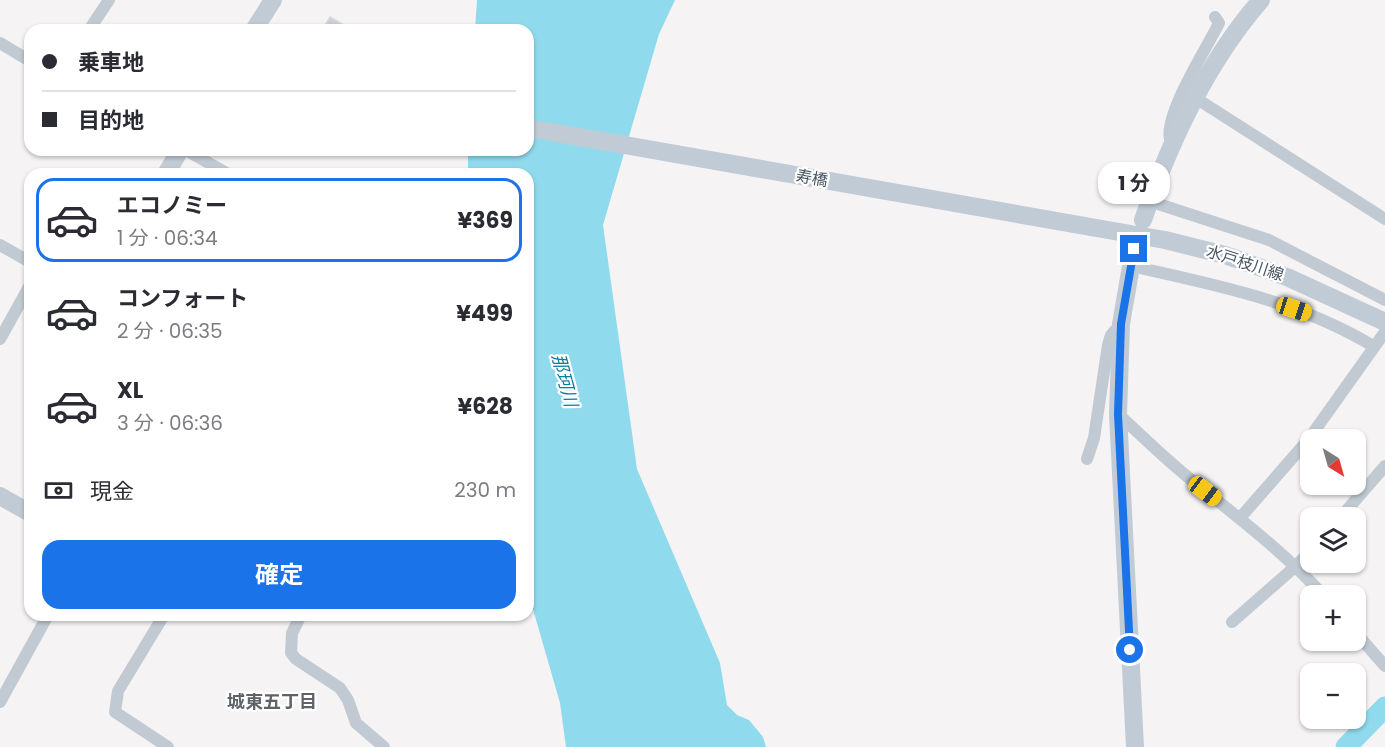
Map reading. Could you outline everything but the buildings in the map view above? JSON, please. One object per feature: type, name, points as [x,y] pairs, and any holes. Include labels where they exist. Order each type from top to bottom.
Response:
[{"type":"main road","points":[[258,24],[273,0]]},
{"type":"main road","points":[[1143,220],[1194,97],[1240,24],[1261,0]]},
{"type":"main road","name":"寿橋","points":[[534,129],[1097,228]]},
{"type":"main road","name":"水戸枝川線","points":[[1097,228],[1166,240],[1225,255],[1287,277],[1385,322]]},
{"type":"main road","points":[[1133,258],[1121,324],[1118,414],[1135,747]]},
{"type":"main road","points":[[0,496],[24,510]]},
{"type":"street","points":[[93,24],[109,0]]},
{"type":"street","points":[[1172,146],[1169,134],[1173,119],[1183,93],[1219,22],[1215,17]]},
{"type":"street","points":[[0,43],[24,57]]},
{"type":"street","points":[[1194,97],[1385,219]]},
{"type":"street","points":[[196,156],[218,168]]},
{"type":"street","points":[[1149,201],[1269,240],[1385,300]]},
{"type":"street","points":[[0,245],[24,259]]},
{"type":"street","points":[[1133,258],[1314,315],[1373,346]]},
{"type":"street","points":[[0,339],[24,296]]},
{"type":"street","points":[[1087,459],[1094,438],[1108,345],[1111,335],[1121,324]]},
{"type":"street","points":[[1240,518],[1308,440],[1385,332]]},
{"type":"street","points":[[1118,414],[1188,477],[1296,566],[1314,585]]},
{"type":"street","points":[[1350,507],[1385,466]]},
{"type":"street","points":[[1232,622],[1300,562]]},
{"type":"street","points":[[0,702],[45,621]]},
{"type":"street","points":[[160,621],[118,691],[115,712],[168,747]]},
{"type":"street","points":[[298,621],[292,633],[291,653],[296,659],[340,688],[348,700],[356,723],[384,747]]},
{"type":"street","points":[[1366,644],[1385,666]]},
{"type":"water","name":"那珂川","points":[[477,0],[675,0],[659,34],[603,225],[637,469],[720,663],[727,705],[737,715],[749,720],[763,737],[766,747],[566,747],[560,703],[534,613],[534,168],[468,168],[468,156],[534,156],[534,24],[475,24]]},
{"type":"waterway","points":[[1346,747],[1385,707]]},
{"type":"district","name":"城東五丁目","points":[[272,701]]},
{"type":"route","points":[[1130,650],[1118,414],[1121,324],[1134,249]]}]
